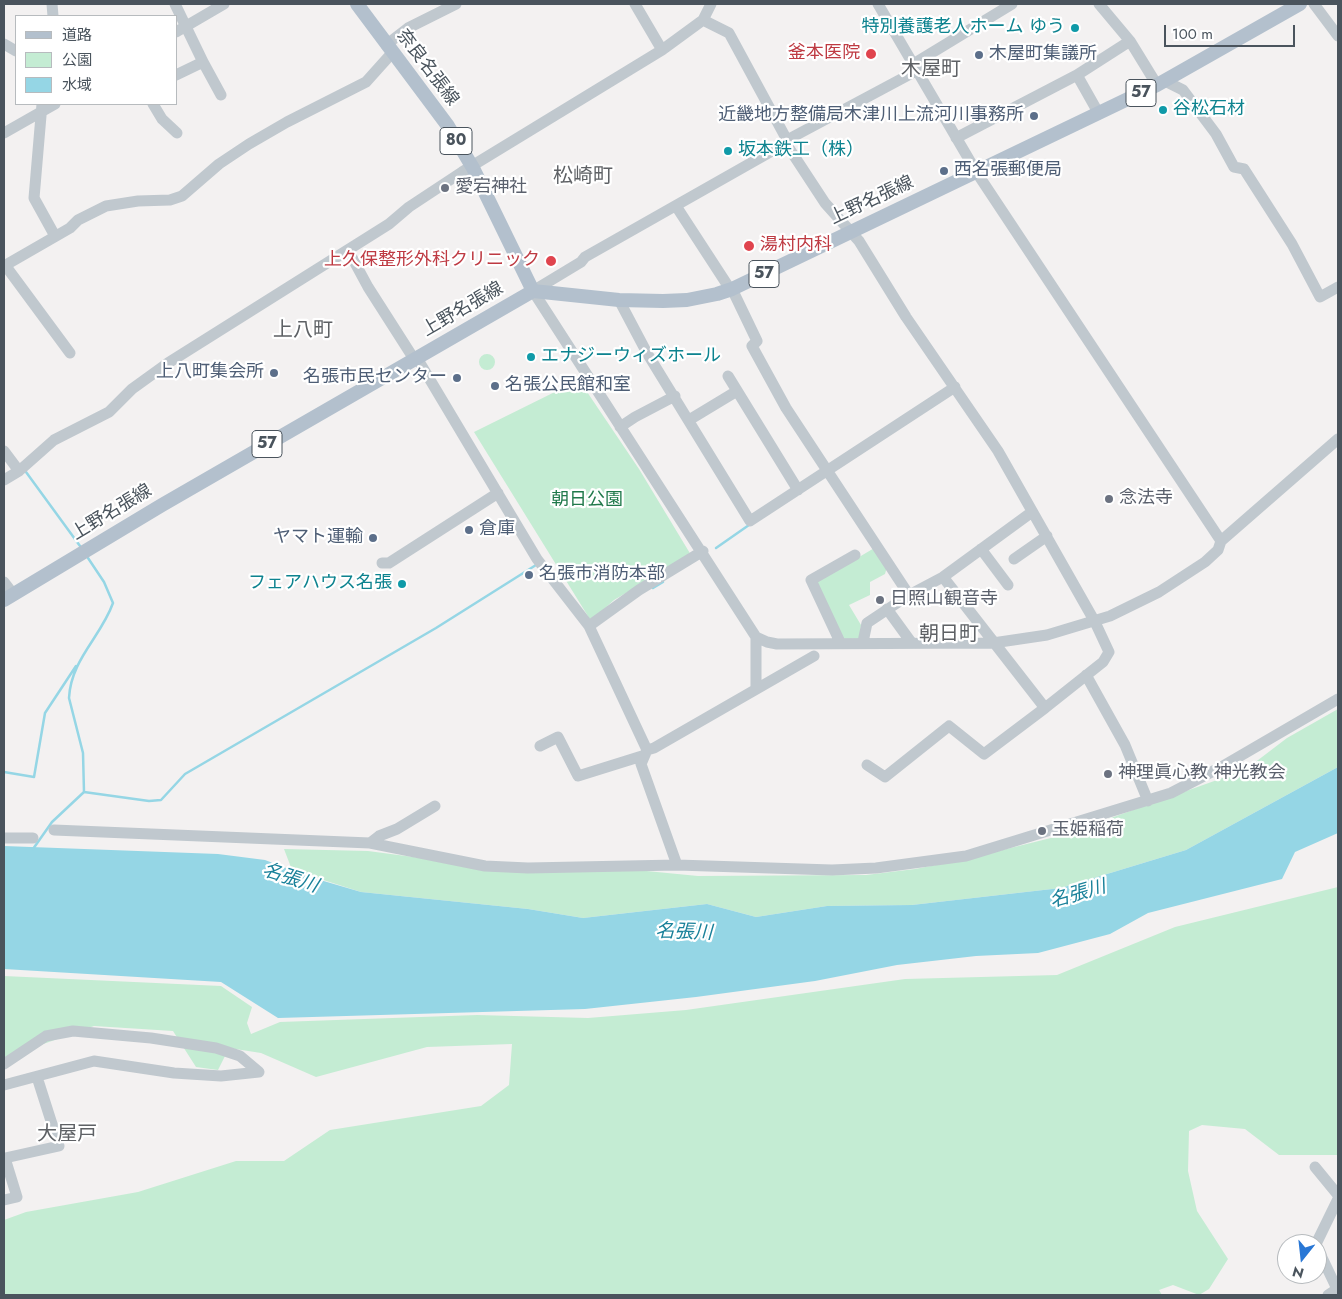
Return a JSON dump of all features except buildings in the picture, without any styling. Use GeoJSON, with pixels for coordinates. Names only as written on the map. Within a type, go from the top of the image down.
{"type":"FeatureCollection","features":[{"type":"Feature","properties":{"kind":"main road","name":"奈良名張線"},"geometry":{"type":"LineString","coordinates":[[357,4],[448,126],[472,168],[533,291]]}},
{"type":"Feature","properties":{"kind":"main road","name":"57"},"geometry":{"type":"LineString","coordinates":[[977,173],[1161,83],[1300,4]]}},
{"type":"Feature","properties":{"kind":"main road","name":"上野名張線"},"geometry":{"type":"LineString","coordinates":[[9,597],[162,505],[533,291],[619,300],[687,300],[731,289],[977,173]]}},
{"type":"Feature","properties":{"kind":"street"},"geometry":{"type":"LineString","coordinates":[[181,29],[224,4]]}},
{"type":"Feature","properties":{"kind":"street"},"geometry":{"type":"LineString","coordinates":[[70,353],[4,266],[70,228],[78,220],[106,206],[138,201],[170,200],[182,196],[219,164],[249,144],[286,122],[366,82],[389,49],[408,28],[456,4]]}},
{"type":"Feature","properties":{"kind":"street"},"geometry":{"type":"LineString","coordinates":[[635,4],[662,50]]}},
{"type":"Feature","properties":{"kind":"street"},"geometry":{"type":"LineString","coordinates":[[4,480],[22,468],[54,440],[109,412],[132,390],[168,363],[389,224],[409,207],[662,50],[703,20],[711,4]]}},
{"type":"Feature","properties":{"kind":"street"},"geometry":{"type":"LineString","coordinates":[[878,4],[977,173],[1221,541]]}},
{"type":"Feature","properties":{"kind":"street"},"geometry":{"type":"LineString","coordinates":[[756,689],[756,637],[703,551],[620,427],[533,291],[581,262],[585,257],[772,152],[786,141],[916,67],[1012,4]]}},
{"type":"Feature","properties":{"kind":"street"},"geometry":{"type":"LineString","coordinates":[[1099,4],[1130,41],[1161,83],[1183,90],[1216,134],[1234,167],[1244,170],[1292,244],[1320,297],[1338,286]]}},
{"type":"Feature","properties":{"kind":"street"},"geometry":{"type":"LineString","coordinates":[[1314,4],[1338,36]]}},
{"type":"Feature","properties":{"kind":"street"},"geometry":{"type":"LineString","coordinates":[[178,16],[181,29],[203,62],[221,95]]}},
{"type":"Feature","properties":{"kind":"street"},"geometry":{"type":"LineString","coordinates":[[703,20],[729,33],[786,141],[825,203],[870,257],[906,316],[998,451],[1096,622],[1109,652],[1107,657],[1086,675],[984,754],[949,726],[885,777],[866,765]]}},
{"type":"Feature","properties":{"kind":"street"},"geometry":{"type":"LineString","coordinates":[[956,138],[1077,75],[1130,41]]}},
{"type":"Feature","properties":{"kind":"street"},"geometry":{"type":"LineString","coordinates":[[178,74],[203,62]]}},
{"type":"Feature","properties":{"kind":"street"},"geometry":{"type":"LineString","coordinates":[[1077,75],[1099,114]]}},
{"type":"Feature","properties":{"kind":"street"},"geometry":{"type":"LineString","coordinates":[[154,105],[162,119],[177,133]]}},
{"type":"Feature","properties":{"kind":"street"},"geometry":{"type":"LineString","coordinates":[[42,108],[34,198],[55,236]]}},
{"type":"Feature","properties":{"kind":"street"},"geometry":{"type":"LineString","coordinates":[[4,133],[42,108]]}},
{"type":"Feature","properties":{"kind":"street"},"geometry":{"type":"LineString","coordinates":[[676,206],[731,289],[757,342],[752,346],[786,408],[910,594]]}},
{"type":"Feature","properties":{"kind":"street"},"geometry":{"type":"LineString","coordinates":[[348,250],[368,287],[416,358],[541,563],[592,624],[644,753],[641,764],[677,865]]}},
{"type":"Feature","properties":{"kind":"street"},"geometry":{"type":"LineString","coordinates":[[619,300],[647,353],[750,521],[955,387]]}},
{"type":"Feature","properties":{"kind":"street"},"geometry":{"type":"LineString","coordinates":[[728,376],[798,490]]}},
{"type":"Feature","properties":{"kind":"street"},"geometry":{"type":"LineString","coordinates":[[689,420],[738,391]]}},
{"type":"Feature","properties":{"kind":"street"},"geometry":{"type":"LineString","coordinates":[[620,427],[675,396]]}},
{"type":"Feature","properties":{"kind":"street"},"geometry":{"type":"LineString","coordinates":[[756,637],[777,644],[993,642],[1047,635],[1096,622],[1144,600],[1185,576],[1218,550],[1221,541],[1338,439]]}},
{"type":"Feature","properties":{"kind":"street"},"geometry":{"type":"LineString","coordinates":[[4,451],[22,468]]}},
{"type":"Feature","properties":{"kind":"street"},"geometry":{"type":"LineString","coordinates":[[382,563],[389,563],[498,493]]}},
{"type":"Feature","properties":{"kind":"street"},"geometry":{"type":"LineString","coordinates":[[863,642],[867,622],[910,594],[943,577],[1032,512]]}},
{"type":"Feature","properties":{"kind":"street"},"geometry":{"type":"LineString","coordinates":[[1014,559],[1047,536]]}},
{"type":"Feature","properties":{"kind":"street"},"geometry":{"type":"LineString","coordinates":[[981,549],[1008,585]]}},
{"type":"Feature","properties":{"kind":"street"},"geometry":{"type":"LineString","coordinates":[[592,624],[639,590],[703,551]]}},
{"type":"Feature","properties":{"kind":"street"},"geometry":{"type":"LineString","coordinates":[[840,642],[811,580],[856,555]]}},
{"type":"Feature","properties":{"kind":"street"},"geometry":{"type":"LineString","coordinates":[[943,577],[1045,708]]}},
{"type":"Feature","properties":{"kind":"street"},"geometry":{"type":"LineString","coordinates":[[4,582],[9,597]]}},
{"type":"Feature","properties":{"kind":"street"},"geometry":{"type":"LineString","coordinates":[[887,609],[910,642]]}},
{"type":"Feature","properties":{"kind":"street"},"geometry":{"type":"LineString","coordinates":[[540,746],[558,737],[579,781],[654,748],[814,656]]}},
{"type":"Feature","properties":{"kind":"street"},"geometry":{"type":"LineString","coordinates":[[1086,675],[1125,745],[1148,801]]}},
{"type":"Feature","properties":{"kind":"street"},"geometry":{"type":"LineString","coordinates":[[54,830],[370,843],[485,866],[536,868],[677,865],[840,870],[953,858],[997,848],[1148,801],[1194,783],[1338,700]]}},
{"type":"Feature","properties":{"kind":"street"},"geometry":{"type":"LineString","coordinates":[[370,843],[379,836],[435,806]]}},
{"type":"Feature","properties":{"kind":"street"},"geometry":{"type":"LineString","coordinates":[[4,838],[33,838]]}},
{"type":"Feature","properties":{"kind":"street"},"geometry":{"type":"LineString","coordinates":[[4,1064],[46,1036],[73,1031],[166,1039],[216,1048],[240,1056],[260,1072],[221,1076],[174,1073],[94,1060],[4,1085]]}},
{"type":"Feature","properties":{"kind":"street"},"geometry":{"type":"LineString","coordinates":[[4,1200],[16,1197],[5,1158],[59,1146],[37,1077]]}},
{"type":"Feature","properties":{"kind":"street"},"geometry":{"type":"LineString","coordinates":[[1316,1167],[1338,1197],[1322,1234]]}},
{"type":"Feature","properties":{"kind":"street"},"geometry":{"type":"LineString","coordinates":[[1327,1268],[1337,1289],[1328,1295]]}},
{"type":"Feature","properties":{"kind":"green space"},"geometry":{"type":"Polygon","coordinates":[[[487,354],[493,356],[495,362],[493,368],[487,370],[481,368],[479,362],[481,356],[487,354]]]}},
{"type":"Feature","properties":{"kind":"green space","name":"朝日公園"},"geometry":{"type":"Polygon","coordinates":[[[579,380],[639,469],[691,555],[614,600],[591,621],[474,432],[579,380]]]}},
{"type":"Feature","properties":{"kind":"green space"},"geometry":{"type":"Polygon","coordinates":[[[876,547],[887,567],[885,574],[870,582],[870,595],[849,605],[861,625],[859,641],[842,640],[817,582],[876,547]]]}},
{"type":"Feature","properties":{"kind":"green space"},"geometry":{"type":"Polygon","coordinates":[[[1338,709],[1338,767],[1186,850],[1061,888],[912,905],[827,906],[756,917],[707,904],[583,918],[528,909],[361,892],[292,870],[284,849],[368,851],[421,858],[626,869],[698,876],[866,875],[915,869],[962,860],[1063,835],[1245,770],[1287,738],[1338,709]]]}},
{"type":"Feature","properties":{"kind":"green space"},"geometry":{"type":"Polygon","coordinates":[[[1338,887],[1338,1155],[1279,1155],[1245,1129],[1202,1125],[1189,1131],[1188,1171],[1197,1211],[1228,1259],[1209,1289],[1199,1295],[1173,1285],[1159,1290],[1162,1295],[4,1295],[4,1220],[26,1212],[138,1192],[236,1161],[284,1161],[330,1130],[481,1106],[509,1085],[512,1044],[427,1047],[316,1077],[261,1053],[229,1048],[218,1070],[196,1067],[173,1031],[94,1026],[4,1058],[4,976],[221,986],[252,1007],[247,1023],[251,1034],[280,1022],[477,1015],[588,1018],[686,1010],[905,979],[1057,975],[1175,927],[1338,887]]]}},
{"type":"Feature","properties":{"kind":"water","name":"名張川"},"geometry":{"type":"Polygon","coordinates":[[[1338,767],[1338,833],[1295,852],[1282,879],[1148,913],[1110,934],[1038,953],[976,956],[897,965],[815,981],[696,997],[585,1009],[278,1018],[221,982],[4,969],[4,846],[218,854],[265,860],[310,877],[361,892],[528,909],[583,918],[707,904],[756,917],[827,906],[912,905],[1061,888],[1186,850],[1338,767]]]}},
{"type":"Feature","properties":{"kind":"waterway"},"geometry":{"type":"LineString","coordinates":[[26,472],[80,546]]}},
{"type":"Feature","properties":{"kind":"waterway"},"geometry":{"type":"LineString","coordinates":[[716,548],[749,525]]}},
{"type":"Feature","properties":{"kind":"waterway"},"geometry":{"type":"LineString","coordinates":[[84,792],[83,753],[69,698],[71,684],[75,671],[113,603],[104,582],[88,558]]}},
{"type":"Feature","properties":{"kind":"waterway"},"geometry":{"type":"LineString","coordinates":[[33,849],[52,822],[84,792],[149,801],[161,800],[185,774],[436,628],[536,565]]}},
{"type":"Feature","properties":{"kind":"waterway"},"geometry":{"type":"LineString","coordinates":[[653,588],[663,582]]}},
{"type":"Feature","properties":{"kind":"waterway"},"geometry":{"type":"LineString","coordinates":[[4,772],[34,777],[45,713],[76,666]]}},
{"type":"Feature","properties":{"kind":"place","name":"特別養護老人ホーム ゆう"},"geometry":{"type":"Point","coordinates":[1075,28]}},
{"type":"Feature","properties":{"kind":"place","name":"釜本医院"},"geometry":{"type":"Point","coordinates":[871,54]}},
{"type":"Feature","properties":{"kind":"place","name":"木屋町集議所"},"geometry":{"type":"Point","coordinates":[979,55]}},
{"type":"Feature","properties":{"kind":"place","name":"谷松石材"},"geometry":{"type":"Point","coordinates":[1163,110]}},
{"type":"Feature","properties":{"kind":"place","name":"近畿地方整備局木津川上流河川事務所"},"geometry":{"type":"Point","coordinates":[1034,116]}},
{"type":"Feature","properties":{"kind":"place","name":"坂本鉄工（株）"},"geometry":{"type":"Point","coordinates":[728,151]}},
{"type":"Feature","properties":{"kind":"place","name":"西名張郵便局"},"geometry":{"type":"Point","coordinates":[944,171]}},
{"type":"Feature","properties":{"kind":"place","name":"愛宕神社"},"geometry":{"type":"Point","coordinates":[445,188]}},
{"type":"Feature","properties":{"kind":"place","name":"湯村内科"},"geometry":{"type":"Point","coordinates":[749,246]}},
{"type":"Feature","properties":{"kind":"place","name":"上久保整形外科クリニック"},"geometry":{"type":"Point","coordinates":[551,261]}},
{"type":"Feature","properties":{"kind":"place","name":"エナジーウィズホール"},"geometry":{"type":"Point","coordinates":[531,357]}},
{"type":"Feature","properties":{"kind":"place","name":"上八町集会所"},"geometry":{"type":"Point","coordinates":[274,373]}},
{"type":"Feature","properties":{"kind":"place","name":"名張市民センター"},"geometry":{"type":"Point","coordinates":[457,378]}},
{"type":"Feature","properties":{"kind":"place","name":"名張公民館和室"},"geometry":{"type":"Point","coordinates":[495,386]}},
{"type":"Feature","properties":{"kind":"place","name":"念法寺"},"geometry":{"type":"Point","coordinates":[1109,499]}},
{"type":"Feature","properties":{"kind":"place","name":"倉庫"},"geometry":{"type":"Point","coordinates":[469,530]}},
{"type":"Feature","properties":{"kind":"place","name":"ヤマト運輸"},"geometry":{"type":"Point","coordinates":[373,538]}},
{"type":"Feature","properties":{"kind":"place","name":"名張市消防本部"},"geometry":{"type":"Point","coordinates":[529,575]}},
{"type":"Feature","properties":{"kind":"place","name":"フェアハウス名張"},"geometry":{"type":"Point","coordinates":[402,584]}},
{"type":"Feature","properties":{"kind":"place","name":"日照山観音寺"},"geometry":{"type":"Point","coordinates":[880,600]}},
{"type":"Feature","properties":{"kind":"place","name":"神理眞心教 神光教会"},"geometry":{"type":"Point","coordinates":[1108,774]}},
{"type":"Feature","properties":{"kind":"place","name":"玉姫稲荷"},"geometry":{"type":"Point","coordinates":[1042,831]}},
{"type":"Feature","properties":{"kind":"district","name":"木屋町"},"geometry":{"type":"Point","coordinates":[931,70]}},
{"type":"Feature","properties":{"kind":"district","name":"松崎町"},"geometry":{"type":"Point","coordinates":[583,177]}},
{"type":"Feature","properties":{"kind":"district","name":"上八町"},"geometry":{"type":"Point","coordinates":[303,331]}},
{"type":"Feature","properties":{"kind":"district","name":"朝日町"},"geometry":{"type":"Point","coordinates":[949,635]}},
{"type":"Feature","properties":{"kind":"district","name":"大屋戸"},"geometry":{"type":"Point","coordinates":[67,1135]}}]}
